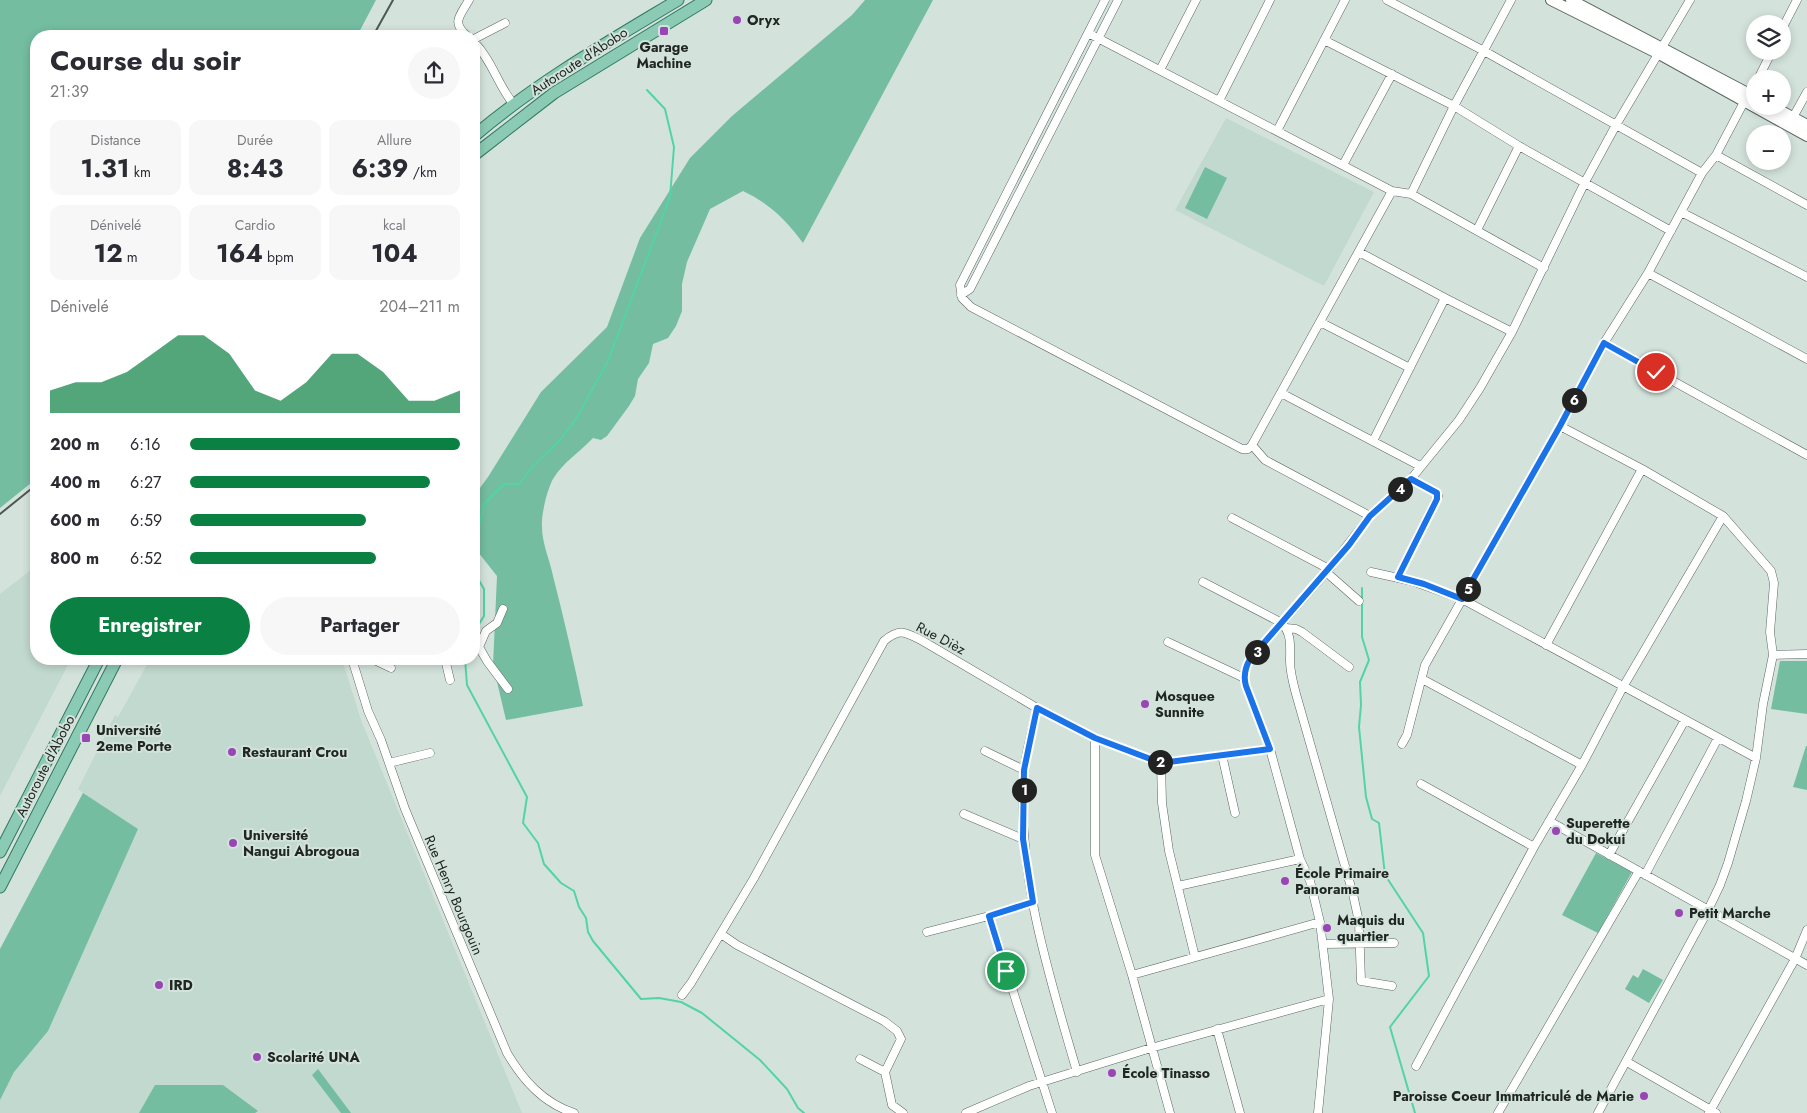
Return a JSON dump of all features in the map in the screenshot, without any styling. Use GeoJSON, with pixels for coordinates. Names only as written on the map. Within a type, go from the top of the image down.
{"type":"FeatureCollection","features":[{"type":"Feature","properties":{"kind":"main road"},"geometry":{"type":"LineString","coordinates":[[480,131],[580,58],[678,0]]}},
{"type":"Feature","properties":{"kind":"main road","name":"Autoroute d'Abobo"},"geometry":{"type":"LineString","coordinates":[[480,150],[554,93],[706,0]]}},
{"type":"Feature","properties":{"kind":"main road"},"geometry":{"type":"LineString","coordinates":[[1551,0],[1746,92]]}},
{"type":"Feature","properties":{"kind":"main road"},"geometry":{"type":"LineString","coordinates":[[1571,0],[1661,51]]}},
{"type":"Feature","properties":{"kind":"main road"},"geometry":{"type":"LineString","coordinates":[[1781,115],[1791,122],[1807,125]]}},
{"type":"Feature","properties":{"kind":"main road"},"geometry":{"type":"LineString","coordinates":[[1783,115],[1807,136]]}},
{"type":"Feature","properties":{"kind":"main road"},"geometry":{"type":"LineString","coordinates":[[0,852],[96,665]]}},
{"type":"Feature","properties":{"kind":"main road","name":"Autoroute d'Abobo"},"geometry":{"type":"LineString","coordinates":[[0,886],[114,665]]}},
{"type":"Feature","properties":{"kind":"street"},"geometry":{"type":"LineString","coordinates":[[460,30],[457,25],[458,21],[469,0]]}},
{"type":"Feature","properties":{"kind":"street"},"geometry":{"type":"LineString","coordinates":[[1106,0],[960,285],[961,296],[964,302],[971,307],[1242,449],[1248,449],[1252,445],[1392,191]]}},
{"type":"Feature","properties":{"kind":"street"},"geometry":{"type":"LineString","coordinates":[[961,296],[970,289],[1118,0]]}},
{"type":"Feature","properties":{"kind":"street"},"geometry":{"type":"LineString","coordinates":[[1160,70],[1196,0]]}},
{"type":"Feature","properties":{"kind":"street"},"geometry":{"type":"LineString","coordinates":[[1219,100],[1270,0]]}},
{"type":"Feature","properties":{"kind":"street"},"geometry":{"type":"LineString","coordinates":[[1277,131],[1345,0]]}},
{"type":"Feature","properties":{"kind":"street"},"geometry":{"type":"LineString","coordinates":[[1387,0],[1484,51],[1702,173]]}},
{"type":"Feature","properties":{"kind":"street"},"geometry":{"type":"LineString","coordinates":[[1411,194],[1454,106],[1511,0]]}},
{"type":"Feature","properties":{"kind":"street"},"geometry":{"type":"LineString","coordinates":[[1318,1113],[1329,999],[1320,922],[1310,880],[1300,859],[1270,749],[1244,678],[1246,667],[1250,659],[1284,626],[1370,516],[1411,479],[1459,420],[1512,332],[1584,182],[1690,0]]}},
{"type":"Feature","properties":{"kind":"street"},"geometry":{"type":"LineString","coordinates":[[1789,15],[1797,0]]}},
{"type":"Feature","properties":{"kind":"street"},"geometry":{"type":"LineString","coordinates":[[480,38],[505,23]]}},
{"type":"Feature","properties":{"kind":"street"},"geometry":{"type":"LineString","coordinates":[[1088,33],[1392,191],[1411,194],[1544,268]]}},
{"type":"Feature","properties":{"kind":"street"},"geometry":{"type":"LineString","coordinates":[[1324,40],[1454,106],[1519,146],[1671,231]]}},
{"type":"Feature","properties":{"kind":"street"},"geometry":{"type":"LineString","coordinates":[[480,49],[505,94],[514,105]]}},
{"type":"Feature","properties":{"kind":"street"},"geometry":{"type":"LineString","coordinates":[[1343,165],[1392,74]]}},
{"type":"Feature","properties":{"kind":"street"},"geometry":{"type":"LineString","coordinates":[[1791,122],[1807,92]]}},
{"type":"Feature","properties":{"kind":"street"},"geometry":{"type":"LineString","coordinates":[[1402,744],[1407,735],[1425,664],[1560,426],[1604,343],[1648,273],[1702,173],[1716,155],[1746,103]]}},
{"type":"Feature","properties":{"kind":"street"},"geometry":{"type":"LineString","coordinates":[[1477,230],[1519,146]]}},
{"type":"Feature","properties":{"kind":"street"},"geometry":{"type":"LineString","coordinates":[[1716,155],[1807,204]]}},
{"type":"Feature","properties":{"kind":"street"},"geometry":{"type":"LineString","coordinates":[[1680,212],[1807,277]]}},
{"type":"Feature","properties":{"kind":"street"},"geometry":{"type":"LineString","coordinates":[[1359,252],[1512,332]]}},
{"type":"Feature","properties":{"kind":"street"},"geometry":{"type":"LineString","coordinates":[[1648,273],[1807,359]]}},
{"type":"Feature","properties":{"kind":"street"},"geometry":{"type":"LineString","coordinates":[[1373,441],[1445,298]]}},
{"type":"Feature","properties":{"kind":"street"},"geometry":{"type":"LineString","coordinates":[[1320,322],[1410,368]]}},
{"type":"Feature","properties":{"kind":"street"},"geometry":{"type":"LineString","coordinates":[[1604,343],[1807,455]]}},
{"type":"Feature","properties":{"kind":"street"},"geometry":{"type":"LineString","coordinates":[[1281,393],[1420,466]]}},
{"type":"Feature","properties":{"kind":"street"},"geometry":{"type":"LineString","coordinates":[[1560,426],[1642,469],[1723,516],[1771,572],[1774,582],[1770,632],[1773,655],[1763,704],[1756,758],[1728,863],[1708,910],[1598,1113]]}},
{"type":"Feature","properties":{"kind":"street"},"geometry":{"type":"LineString","coordinates":[[1252,445],[1265,460],[1370,516]]}},
{"type":"Feature","properties":{"kind":"street"},"geometry":{"type":"LineString","coordinates":[[1546,645],[1642,469]]}},
{"type":"Feature","properties":{"kind":"street"},"geometry":{"type":"LineString","coordinates":[[1398,577],[1438,496],[1437,493],[1411,479]]}},
{"type":"Feature","properties":{"kind":"street"},"geometry":{"type":"LineString","coordinates":[[1416,1066],[1623,687],[1723,516]]}},
{"type":"Feature","properties":{"kind":"street"},"geometry":{"type":"LineString","coordinates":[[1232,518],[1328,571],[1359,601]]}},
{"type":"Feature","properties":{"kind":"street"},"geometry":{"type":"LineString","coordinates":[[1371,572],[1424,584],[1462,599],[1756,758]]}},
{"type":"Feature","properties":{"kind":"street"},"geometry":{"type":"LineString","coordinates":[[1204,582],[1284,626],[1302,632],[1349,667]]}},
{"type":"Feature","properties":{"kind":"street"},"geometry":{"type":"LineString","coordinates":[[480,641],[486,631],[497,623],[503,609]]}},
{"type":"Feature","properties":{"kind":"street"},"geometry":{"type":"LineString","coordinates":[[1284,626],[1292,646],[1291,673],[1296,694],[1353,894],[1361,943],[1361,982],[1392,986]]}},
{"type":"Feature","properties":{"kind":"street","name":"Rue Dièz"},"geometry":{"type":"LineString","coordinates":[[721,934],[754,878],[884,641],[894,633],[904,633],[921,640],[1037,708],[1095,738],[1161,763],[1270,749]]}},
{"type":"Feature","properties":{"kind":"street"},"geometry":{"type":"LineString","coordinates":[[1168,642],[1244,678]]}},
{"type":"Feature","properties":{"kind":"street"},"geometry":{"type":"LineString","coordinates":[[480,653],[508,689]]}},
{"type":"Feature","properties":{"kind":"street"},"geometry":{"type":"LineString","coordinates":[[1773,655],[1807,654]]}},
{"type":"Feature","properties":{"kind":"street","name":"Rue Henry Bourgouin"},"geometry":{"type":"LineString","coordinates":[[354,665],[368,711],[381,740],[421,849],[507,1053],[521,1076],[540,1094],[550,1102],[574,1113]]}},
{"type":"Feature","properties":{"kind":"street"},"geometry":{"type":"LineString","coordinates":[[385,665],[391,668]]}},
{"type":"Feature","properties":{"kind":"street"},"geometry":{"type":"LineString","coordinates":[[446,665],[450,680]]}},
{"type":"Feature","properties":{"kind":"street"},"geometry":{"type":"LineString","coordinates":[[1422,679],[1582,765]]}},
{"type":"Feature","properties":{"kind":"street"},"geometry":{"type":"LineString","coordinates":[[1037,708],[1024,770],[1023,839],[1045,960],[1076,1072]]}},
{"type":"Feature","properties":{"kind":"street"},"geometry":{"type":"LineString","coordinates":[[1610,855],[1686,720]]}},
{"type":"Feature","properties":{"kind":"street"},"geometry":{"type":"LineString","coordinates":[[1095,738],[1095,855],[1132,976],[1170,1113]]}},
{"type":"Feature","properties":{"kind":"street"},"geometry":{"type":"LineString","coordinates":[[1498,1113],[1642,873],[1718,738]]}},
{"type":"Feature","properties":{"kind":"street"},"geometry":{"type":"LineString","coordinates":[[985,751],[1024,770]]}},
{"type":"Feature","properties":{"kind":"street"},"geometry":{"type":"LineString","coordinates":[[389,763],[430,753]]}},
{"type":"Feature","properties":{"kind":"street"},"geometry":{"type":"LineString","coordinates":[[1222,755],[1235,813]]}},
{"type":"Feature","properties":{"kind":"street"},"geometry":{"type":"LineString","coordinates":[[1161,763],[1164,813],[1169,851],[1196,957]]}},
{"type":"Feature","properties":{"kind":"street"},"geometry":{"type":"LineString","coordinates":[[1421,784],[1534,847]]}},
{"type":"Feature","properties":{"kind":"street"},"geometry":{"type":"LineString","coordinates":[[964,814],[1023,839]]}},
{"type":"Feature","properties":{"kind":"street"},"geometry":{"type":"LineString","coordinates":[[1549,821],[1807,965]]}},
{"type":"Feature","properties":{"kind":"street"},"geometry":{"type":"LineString","coordinates":[[1178,886],[1300,859]]}},
{"type":"Feature","properties":{"kind":"street"},"geometry":{"type":"LineString","coordinates":[[927,932],[1033,902]]}},
{"type":"Feature","properties":{"kind":"street"},"geometry":{"type":"LineString","coordinates":[[989,916],[1052,1113]]}},
{"type":"Feature","properties":{"kind":"street"},"geometry":{"type":"LineString","coordinates":[[1132,976],[1320,922]]}},
{"type":"Feature","properties":{"kind":"street"},"geometry":{"type":"LineString","coordinates":[[1627,1062],[1712,1112],[1795,959],[1807,930]]}},
{"type":"Feature","properties":{"kind":"street"},"geometry":{"type":"LineString","coordinates":[[682,995],[721,934],[737,945],[884,1021],[897,1031],[901,1039],[885,1072],[892,1105],[903,1113]]}},
{"type":"Feature","properties":{"kind":"street"},"geometry":{"type":"LineString","coordinates":[[1323,944],[1394,943]]}},
{"type":"Feature","properties":{"kind":"street"},"geometry":{"type":"LineString","coordinates":[[966,1113],[1042,1082],[1151,1048],[1329,999]]}},
{"type":"Feature","properties":{"kind":"street"},"geometry":{"type":"LineString","coordinates":[[1217,1030],[1240,1113]]}},
{"type":"Feature","properties":{"kind":"street"},"geometry":{"type":"LineString","coordinates":[[860,1059],[885,1072]]}},
{"type":"Feature","properties":{"kind":"shaded area"},"geometry":{"type":"Polygon","coordinates":[[[1226,118],[1374,192],[1324,286],[1175,210],[1226,118]]]}},
{"type":"Feature","properties":{"kind":"shaded area"},"geometry":{"type":"Polygon","coordinates":[[[30,571],[30,665],[68,665],[0,796],[0,594],[30,571]]]}},
{"type":"Feature","properties":{"kind":"shaded area","name":"Université Nangui Abrogoua"},"geometry":{"type":"Polygon","coordinates":[[[147,665],[344,665],[361,720],[522,1113],[0,1113],[0,949],[83,793],[78,789],[115,715],[118,717],[147,665]]]}},
{"type":"Feature","properties":{"kind":"green space"},"geometry":{"type":"Polygon","coordinates":[[[0,0],[376,0],[360,30],[30,30],[30,484],[0,508],[0,0]]]}},
{"type":"Feature","properties":{"kind":"green space"},"geometry":{"type":"Polygon","coordinates":[[[865,0],[933,0],[803,243],[776,213],[761,201],[743,191],[710,209],[687,262],[682,284],[682,311],[676,326],[668,338],[653,344],[649,363],[638,379],[635,396],[607,436],[601,440],[593,438],[562,467],[553,479],[545,503],[542,516],[543,540],[552,570],[583,706],[506,720],[493,665],[497,576],[480,555],[480,488],[541,392],[607,327],[640,238],[690,158],[732,116],[852,15],[865,0]]]}},
{"type":"Feature","properties":{"kind":"green space"},"geometry":{"type":"Polygon","coordinates":[[[1205,167],[1227,178],[1207,219],[1185,208],[1205,167]]]}},
{"type":"Feature","properties":{"kind":"green space"},"geometry":{"type":"Polygon","coordinates":[[[1780,661],[1807,661],[1807,714],[1771,709],[1780,661]]]}},
{"type":"Feature","properties":{"kind":"green space"},"geometry":{"type":"Polygon","coordinates":[[[1807,746],[1807,790],[1793,787],[1807,746]]]}},
{"type":"Feature","properties":{"kind":"green space"},"geometry":{"type":"Polygon","coordinates":[[[83,793],[138,829],[48,1031],[14,1072],[0,1100],[0,949],[83,793]]]}},
{"type":"Feature","properties":{"kind":"green space"},"geometry":{"type":"Polygon","coordinates":[[[1596,853],[1632,872],[1598,933],[1562,915],[1596,853]]]}},
{"type":"Feature","properties":{"kind":"green space"},"geometry":{"type":"Polygon","coordinates":[[[1643,969],[1663,980],[1649,1003],[1625,989],[1633,975],[1638,978],[1643,969]]]}},
{"type":"Feature","properties":{"kind":"green space"},"geometry":{"type":"Polygon","coordinates":[[[318,1069],[351,1113],[341,1113],[312,1075],[318,1069]]]}},
{"type":"Feature","properties":{"kind":"green space"},"geometry":{"type":"Polygon","coordinates":[[[155,1085],[223,1085],[258,1111],[255,1113],[139,1113],[155,1085]]]}},
{"type":"Feature","properties":{"kind":"waterway"},"geometry":{"type":"LineString","coordinates":[[480,522],[484,504],[504,484],[519,484],[532,467],[560,440],[576,419],[608,361],[670,197],[674,147],[665,109],[647,90]]}},
{"type":"Feature","properties":{"kind":"waterway"},"geometry":{"type":"LineString","coordinates":[[480,582],[484,589],[484,616],[480,622]]}},
{"type":"Feature","properties":{"kind":"waterway"},"geometry":{"type":"LineString","coordinates":[[1362,588],[1362,637],[1369,660],[1360,682],[1361,705],[1359,727],[1366,797],[1372,819],[1379,823],[1385,875],[1423,933],[1429,976],[1390,1027],[1415,1113]]}},
{"type":"Feature","properties":{"kind":"waterway"},"geometry":{"type":"LineString","coordinates":[[465,665],[467,685],[527,797],[523,823],[538,843],[544,864],[561,883],[574,891],[579,907],[586,918],[588,932],[593,941],[641,999],[659,998],[681,1002],[702,1013],[760,1060],[787,1089],[798,1108],[804,1113]]}},
{"type":"Feature","properties":{"kind":"railway"},"geometry":{"type":"LineString","coordinates":[[376,30],[393,0]]}},
{"type":"Feature","properties":{"kind":"railway"},"geometry":{"type":"LineString","coordinates":[[0,514],[30,490]]}},
{"type":"Feature","properties":{"kind":"place","name":"Oryx"},"geometry":{"type":"Point","coordinates":[737,20]}},
{"type":"Feature","properties":{"kind":"place","name":"Garage Machine"},"geometry":{"type":"Point","coordinates":[664,31]}},
{"type":"Feature","properties":{"kind":"place","name":"Mosquee Sunnite"},"geometry":{"type":"Point","coordinates":[1145,704]}},
{"type":"Feature","properties":{"kind":"place","name":"Université 2eme Porte"},"geometry":{"type":"Point","coordinates":[86,738]}},
{"type":"Feature","properties":{"kind":"place","name":"Restaurant Crou"},"geometry":{"type":"Point","coordinates":[232,752]}},
{"type":"Feature","properties":{"kind":"place","name":"Superette du Dokui"},"geometry":{"type":"Point","coordinates":[1556,831]}},
{"type":"Feature","properties":{"kind":"place","name":"Université Nangui Abrogoua"},"geometry":{"type":"Point","coordinates":[233,843]}},
{"type":"Feature","properties":{"kind":"place","name":"École Primaire Panorama"},"geometry":{"type":"Point","coordinates":[1285,881]}},
{"type":"Feature","properties":{"kind":"place","name":"Petit Marche"},"geometry":{"type":"Point","coordinates":[1679,913]}},
{"type":"Feature","properties":{"kind":"place","name":"Maquis du quartier"},"geometry":{"type":"Point","coordinates":[1327,928]}},
{"type":"Feature","properties":{"kind":"place","name":"IRD"},"geometry":{"type":"Point","coordinates":[159,985]}},
{"type":"Feature","properties":{"kind":"place","name":"Scolarité UNA"},"geometry":{"type":"Point","coordinates":[257,1057]}},
{"type":"Feature","properties":{"kind":"place","name":"École Tinasso"},"geometry":{"type":"Point","coordinates":[1112,1073]}},
{"type":"Feature","properties":{"kind":"place","name":"Paroisse Coeur Immatriculé de Marie"},"geometry":{"type":"Point","coordinates":[1644,1096]}},
{"type":"Feature","properties":{"kind":"route"},"geometry":{"type":"LineString","coordinates":[[1006,971],[989,916],[1033,902],[1023,839],[1024,770],[1037,708],[1095,738],[1161,763],[1270,749],[1246,686],[1244,678],[1246,667],[1250,659],[1349,545],[1370,516],[1411,479],[1437,493],[1437,499],[1398,577],[1424,584],[1462,599],[1516,506],[1604,343],[1656,372]]}}]}
